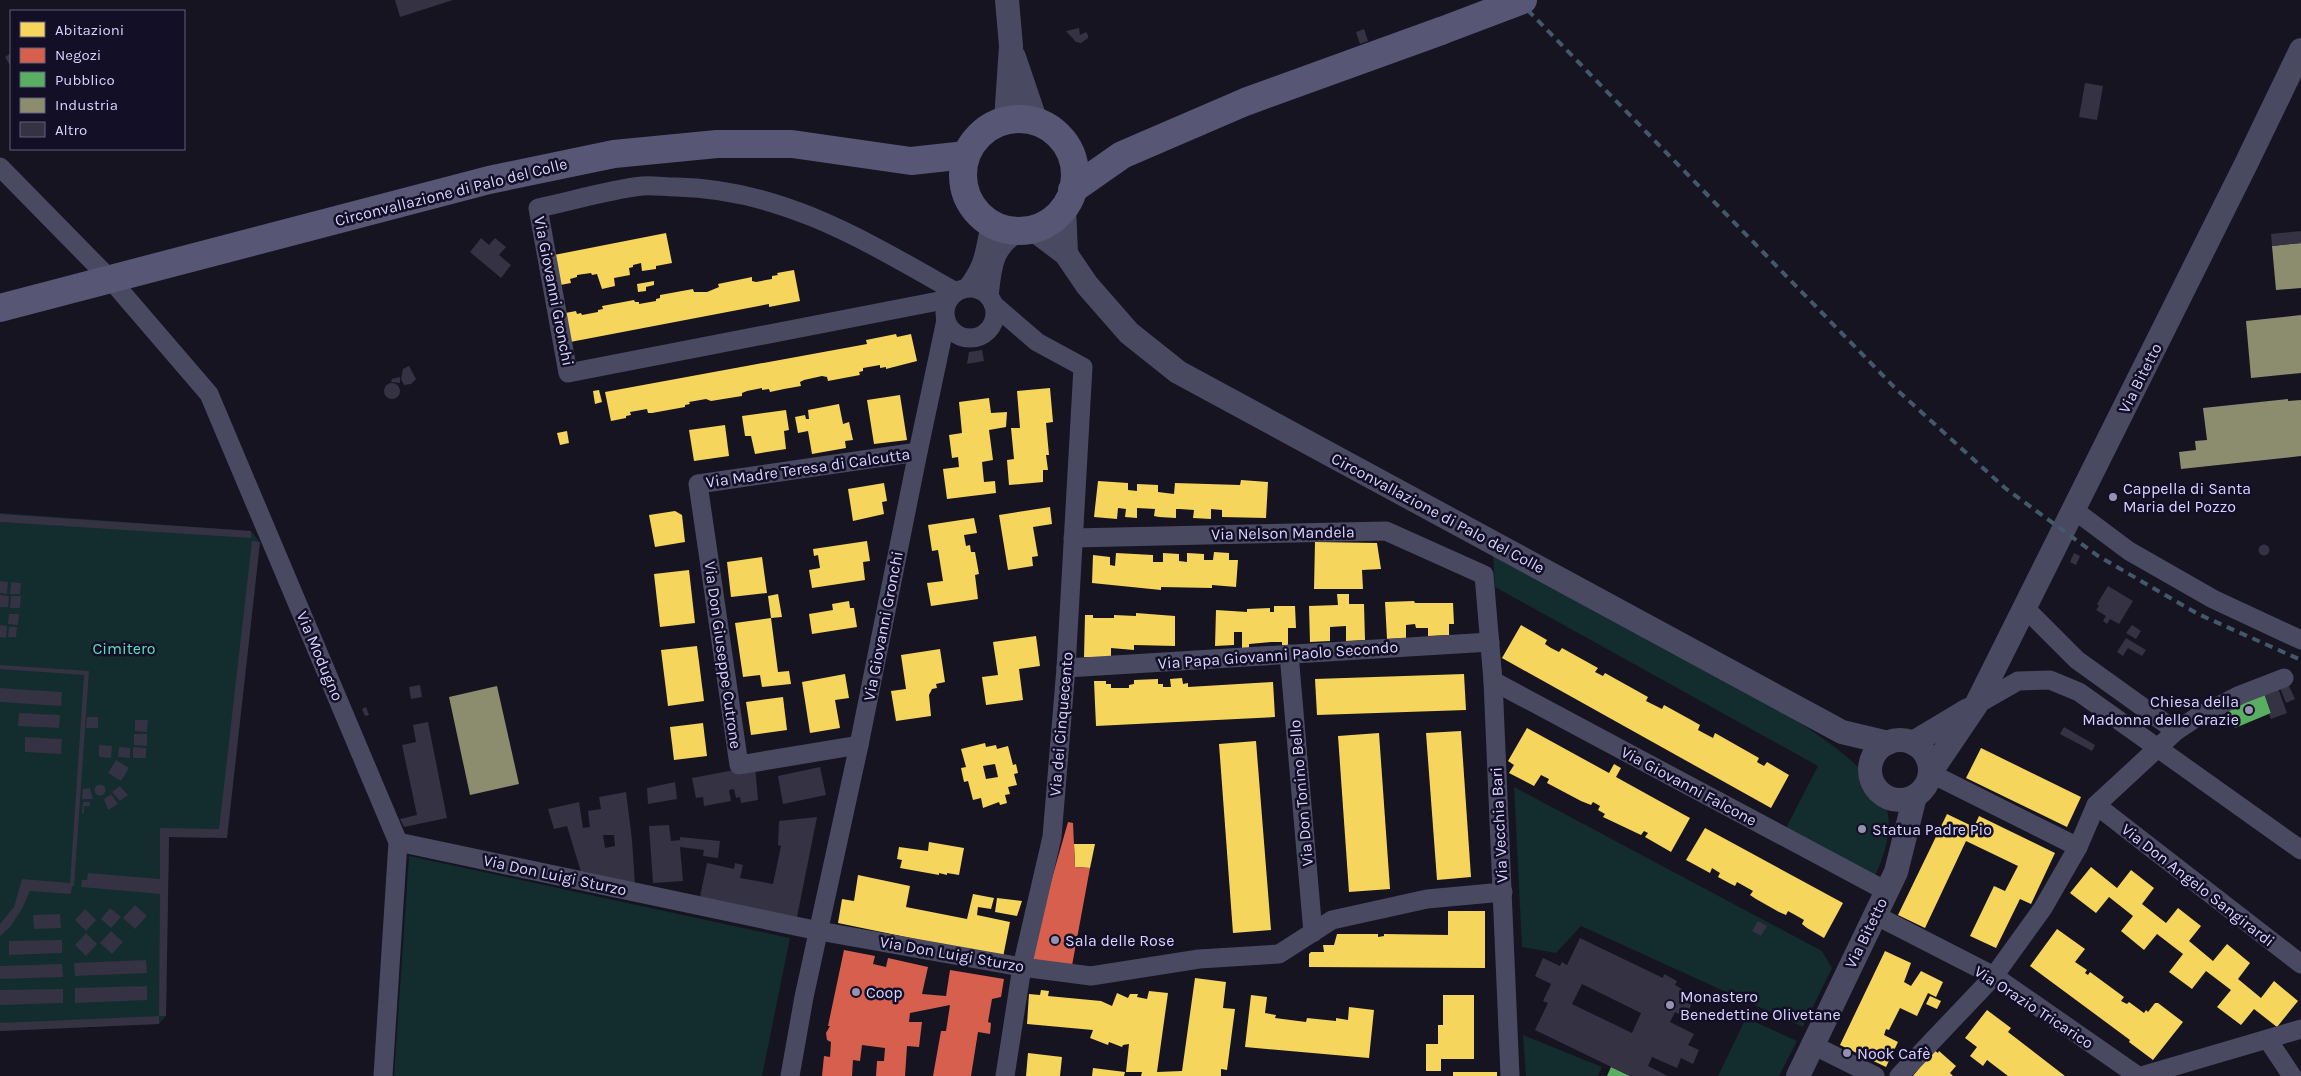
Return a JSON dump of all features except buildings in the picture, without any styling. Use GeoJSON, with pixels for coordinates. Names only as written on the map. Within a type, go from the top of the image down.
{"type":"FeatureCollection","features":[{"type":"Feature","properties":{"kind":"main road"},"geometry":{"type":"LineString","coordinates":[[1068,198],[1074,170],[1070,152],[1061,138],[1050,128],[1036,122],[1021,119],[1006,120],[989,127],[976,139],[966,155],[963,173],[965,190],[971,204],[991,224],[1011,230],[1027,230],[1056,217],[1068,198],[1122,156],[1245,102],[1522,0]]}},
{"type":"Feature","properties":{"kind":"main road","name":"Circonvallazione di Palo del Colle"},"geometry":{"type":"LineString","coordinates":[[0,308],[489,180],[614,154],[717,144],[792,144],[911,161]]}},
{"type":"Feature","properties":{"kind":"main road"},"geometry":{"type":"LineString","coordinates":[[1070,152],[1122,156]]}},
{"type":"Feature","properties":{"kind":"main road"},"geometry":{"type":"LineString","coordinates":[[911,161],[966,155]]}},
{"type":"Feature","properties":{"kind":"main road"},"geometry":{"type":"LineString","coordinates":[[911,161],[965,190]]}},
{"type":"Feature","properties":{"kind":"street"},"geometry":{"type":"LineString","coordinates":[[1006,120],[1010,46],[1008,0]]}},
{"type":"Feature","properties":{"kind":"street"},"geometry":{"type":"LineString","coordinates":[[1010,46],[1036,122]]}},
{"type":"Feature","properties":{"kind":"street","name":"Via Bitetto"},"geometry":{"type":"LineString","coordinates":[[1930,773],[1976,705],[2301,50]]}},
{"type":"Feature","properties":{"kind":"street","name":"Via Modugno"},"geometry":{"type":"LineString","coordinates":[[0,167],[111,280],[209,394],[244,497],[398,842],[383,1076]]}},
{"type":"Feature","properties":{"kind":"street","name":"Via Giovanni Gronchi"},"geometry":{"type":"LineString","coordinates":[[957,293],[832,225],[798,210],[735,192],[688,187],[642,186],[538,208],[568,373],[957,293],[983,292],[1037,342]]}},
{"type":"Feature","properties":{"kind":"street"},"geometry":{"type":"LineString","coordinates":[[938,366],[948,351],[976,336],[993,320],[991,301],[996,257],[1007,238],[1027,230],[1066,254],[1068,198]]}},
{"type":"Feature","properties":{"kind":"street"},"geometry":{"type":"LineString","coordinates":[[957,293],[982,264],[987,250],[991,224]]}},
{"type":"Feature","properties":{"kind":"street","name":"Circonvallazione di Palo del Colle"},"geometry":{"type":"LineString","coordinates":[[1066,254],[1087,285],[1129,333],[1178,372],[1842,732]]}},
{"type":"Feature","properties":{"kind":"street","name":"Via Giovanni Gronchi"},"geometry":{"type":"LineString","coordinates":[[790,1076],[819,931],[860,745],[918,452],[938,366],[946,320],[945,310],[957,293]]}},
{"type":"Feature","properties":{"kind":"street"},"geometry":{"type":"LineString","coordinates":[[946,320],[955,332],[976,336],[1006,334],[1037,342]]}},
{"type":"Feature","properties":{"kind":"street","name":"Via dei Cinquecento"},"geometry":{"type":"LineString","coordinates":[[1005,1076],[1022,967],[1052,836],[1066,668],[1083,367],[1037,342]]}},
{"type":"Feature","properties":{"kind":"street","name":"Via Madre Teresa di Calcutta"},"geometry":{"type":"LineString","coordinates":[[698,484],[918,452]]}},
{"type":"Feature","properties":{"kind":"street","name":"Via Don Giuseppe Cutrone"},"geometry":{"type":"LineString","coordinates":[[698,484],[739,765],[860,745]]}},
{"type":"Feature","properties":{"kind":"street"},"geometry":{"type":"LineString","coordinates":[[2074,510],[2129,551],[2213,599],[2301,640]]}},
{"type":"Feature","properties":{"kind":"street","name":"Via Nelson Mandela"},"geometry":{"type":"LineString","coordinates":[[1073,538],[1386,531],[1484,575]]}},
{"type":"Feature","properties":{"kind":"street","name":"Via Vecchia Bari"},"geometry":{"type":"LineString","coordinates":[[1484,575],[1493,681],[1510,1076]]}},
{"type":"Feature","properties":{"kind":"street"},"geometry":{"type":"LineString","coordinates":[[2025,608],[2077,660],[2176,731]]}},
{"type":"Feature","properties":{"kind":"street","name":"Via Papa Giovanni Paolo Secondo"},"geometry":{"type":"LineString","coordinates":[[1066,668],[1490,642]]}},
{"type":"Feature","properties":{"kind":"street","name":"Via Don Tonino Bello"},"geometry":{"type":"LineString","coordinates":[[1289,654],[1313,933]]}},
{"type":"Feature","properties":{"kind":"street"},"geometry":{"type":"LineString","coordinates":[[1899,1076],[1994,976],[2043,908],[2078,847],[2096,805],[2176,731],[2197,717],[2240,695],[2284,678]]}},
{"type":"Feature","properties":{"kind":"street"},"geometry":{"type":"LineString","coordinates":[[1913,743],[2018,681],[2050,680],[2079,692],[2301,850]]}},
{"type":"Feature","properties":{"kind":"street","name":"Via Giovanni Falcone"},"geometry":{"type":"LineString","coordinates":[[1493,681],[1891,882]]}},
{"type":"Feature","properties":{"kind":"street"},"geometry":{"type":"LineString","coordinates":[[1842,732],[1888,743]]}},
{"type":"Feature","properties":{"kind":"street"},"geometry":{"type":"LineString","coordinates":[[1842,732],[1871,766]]}},
{"type":"Feature","properties":{"kind":"street"},"geometry":{"type":"LineString","coordinates":[[1902,740],[1913,743],[1926,754],[1930,773],[1928,782],[1915,796],[1906,799],[1891,798],[1878,790],[1872,781],[1871,766],[1876,751],[1888,743],[1902,740]]}},
{"type":"Feature","properties":{"kind":"street"},"geometry":{"type":"LineString","coordinates":[[1930,773],[2078,847]]}},
{"type":"Feature","properties":{"kind":"street","name":"Via Bitetto"},"geometry":{"type":"LineString","coordinates":[[1798,1076],[1891,882],[1915,796]]}},
{"type":"Feature","properties":{"kind":"street"},"geometry":{"type":"LineString","coordinates":[[1891,798],[1891,882]]}},
{"type":"Feature","properties":{"kind":"street","name":"Via Don Angelo Sangirardi"},"geometry":{"type":"LineString","coordinates":[[2096,805],[2301,964]]}},
{"type":"Feature","properties":{"kind":"street","name":"Via Don Luigi Sturzo"},"geometry":{"type":"LineString","coordinates":[[398,842],[819,931],[1022,967],[1090,976],[1199,959],[1279,954],[1332,920],[1427,899],[1503,892]]}},
{"type":"Feature","properties":{"kind":"street","name":"Via Orazio Tricarico"},"geometry":{"type":"LineString","coordinates":[[1875,914],[1994,976],[2139,1076]]}},
{"type":"Feature","properties":{"kind":"street"},"geometry":{"type":"LineString","coordinates":[[2139,1076],[2301,1029]]}},
{"type":"Feature","properties":{"kind":"street"},"geometry":{"type":"LineString","coordinates":[[2268,1040],[2292,1076]]}},
{"type":"Feature","properties":{"kind":"street"},"geometry":{"type":"LineString","coordinates":[[1813,1045],[1874,1076]]}},
{"type":"Feature","properties":{"kind":"green space","name":"Cimitero"},"geometry":{"type":"Polygon","coordinates":[[[0,513],[251,531],[260,542],[227,838],[169,837],[166,1016],[159,1024],[0,1031],[0,513]]]}},
{"type":"Feature","properties":{"kind":"green space"},"geometry":{"type":"Polygon","coordinates":[[[1493,554],[1749,692],[1818,735],[1848,758],[1871,780],[1885,803],[1888,812],[1887,840],[1875,876],[1786,828],[1818,766],[1495,587],[1493,554]]]}},
{"type":"Feature","properties":{"kind":"green space"},"geometry":{"type":"Polygon","coordinates":[[[1514,787],[1822,951],[1832,968],[1803,1027],[1581,926],[1556,953],[1522,947],[1514,787]]]}},
{"type":"Feature","properties":{"kind":"green space"},"geometry":{"type":"Polygon","coordinates":[[[409,856],[790,938],[762,1076],[394,1076],[409,856]]]}},
{"type":"Feature","properties":{"kind":"green space"},"geometry":{"type":"Polygon","coordinates":[[[1746,1018],[1797,1041],[1779,1076],[1718,1076],[1746,1018]]]}},
{"type":"Feature","properties":{"kind":"green space"},"geometry":{"type":"Polygon","coordinates":[[[1523,1035],[1602,1067],[1598,1076],[1526,1076],[1523,1035]]]}},
{"type":"Feature","properties":{"kind":"railway"},"geometry":{"type":"LineString","coordinates":[[1518,0],[1897,390],[2005,488],[2098,556],[2198,614],[2301,660]]}},
{"type":"Feature","properties":{"kind":"place","name":"Cappella di Santa Maria del Pozzo"},"geometry":{"type":"Point","coordinates":[2113,497]}},
{"type":"Feature","properties":{"kind":"place","name":"Chiesa della Madonna delle Grazie"},"geometry":{"type":"Point","coordinates":[2249,710]}},
{"type":"Feature","properties":{"kind":"place","name":"Statua Padre Pio"},"geometry":{"type":"Point","coordinates":[1862,829]}},
{"type":"Feature","properties":{"kind":"place","name":"Sala delle Rose"},"geometry":{"type":"Point","coordinates":[1055,940]}},
{"type":"Feature","properties":{"kind":"place","name":"Coop"},"geometry":{"type":"Point","coordinates":[856,992]}},
{"type":"Feature","properties":{"kind":"place","name":"Monastero Benedettine Olivetane"},"geometry":{"type":"Point","coordinates":[1670,1005]}},
{"type":"Feature","properties":{"kind":"place","name":"Nook Cafè"},"geometry":{"type":"Point","coordinates":[1847,1053]}}]}
